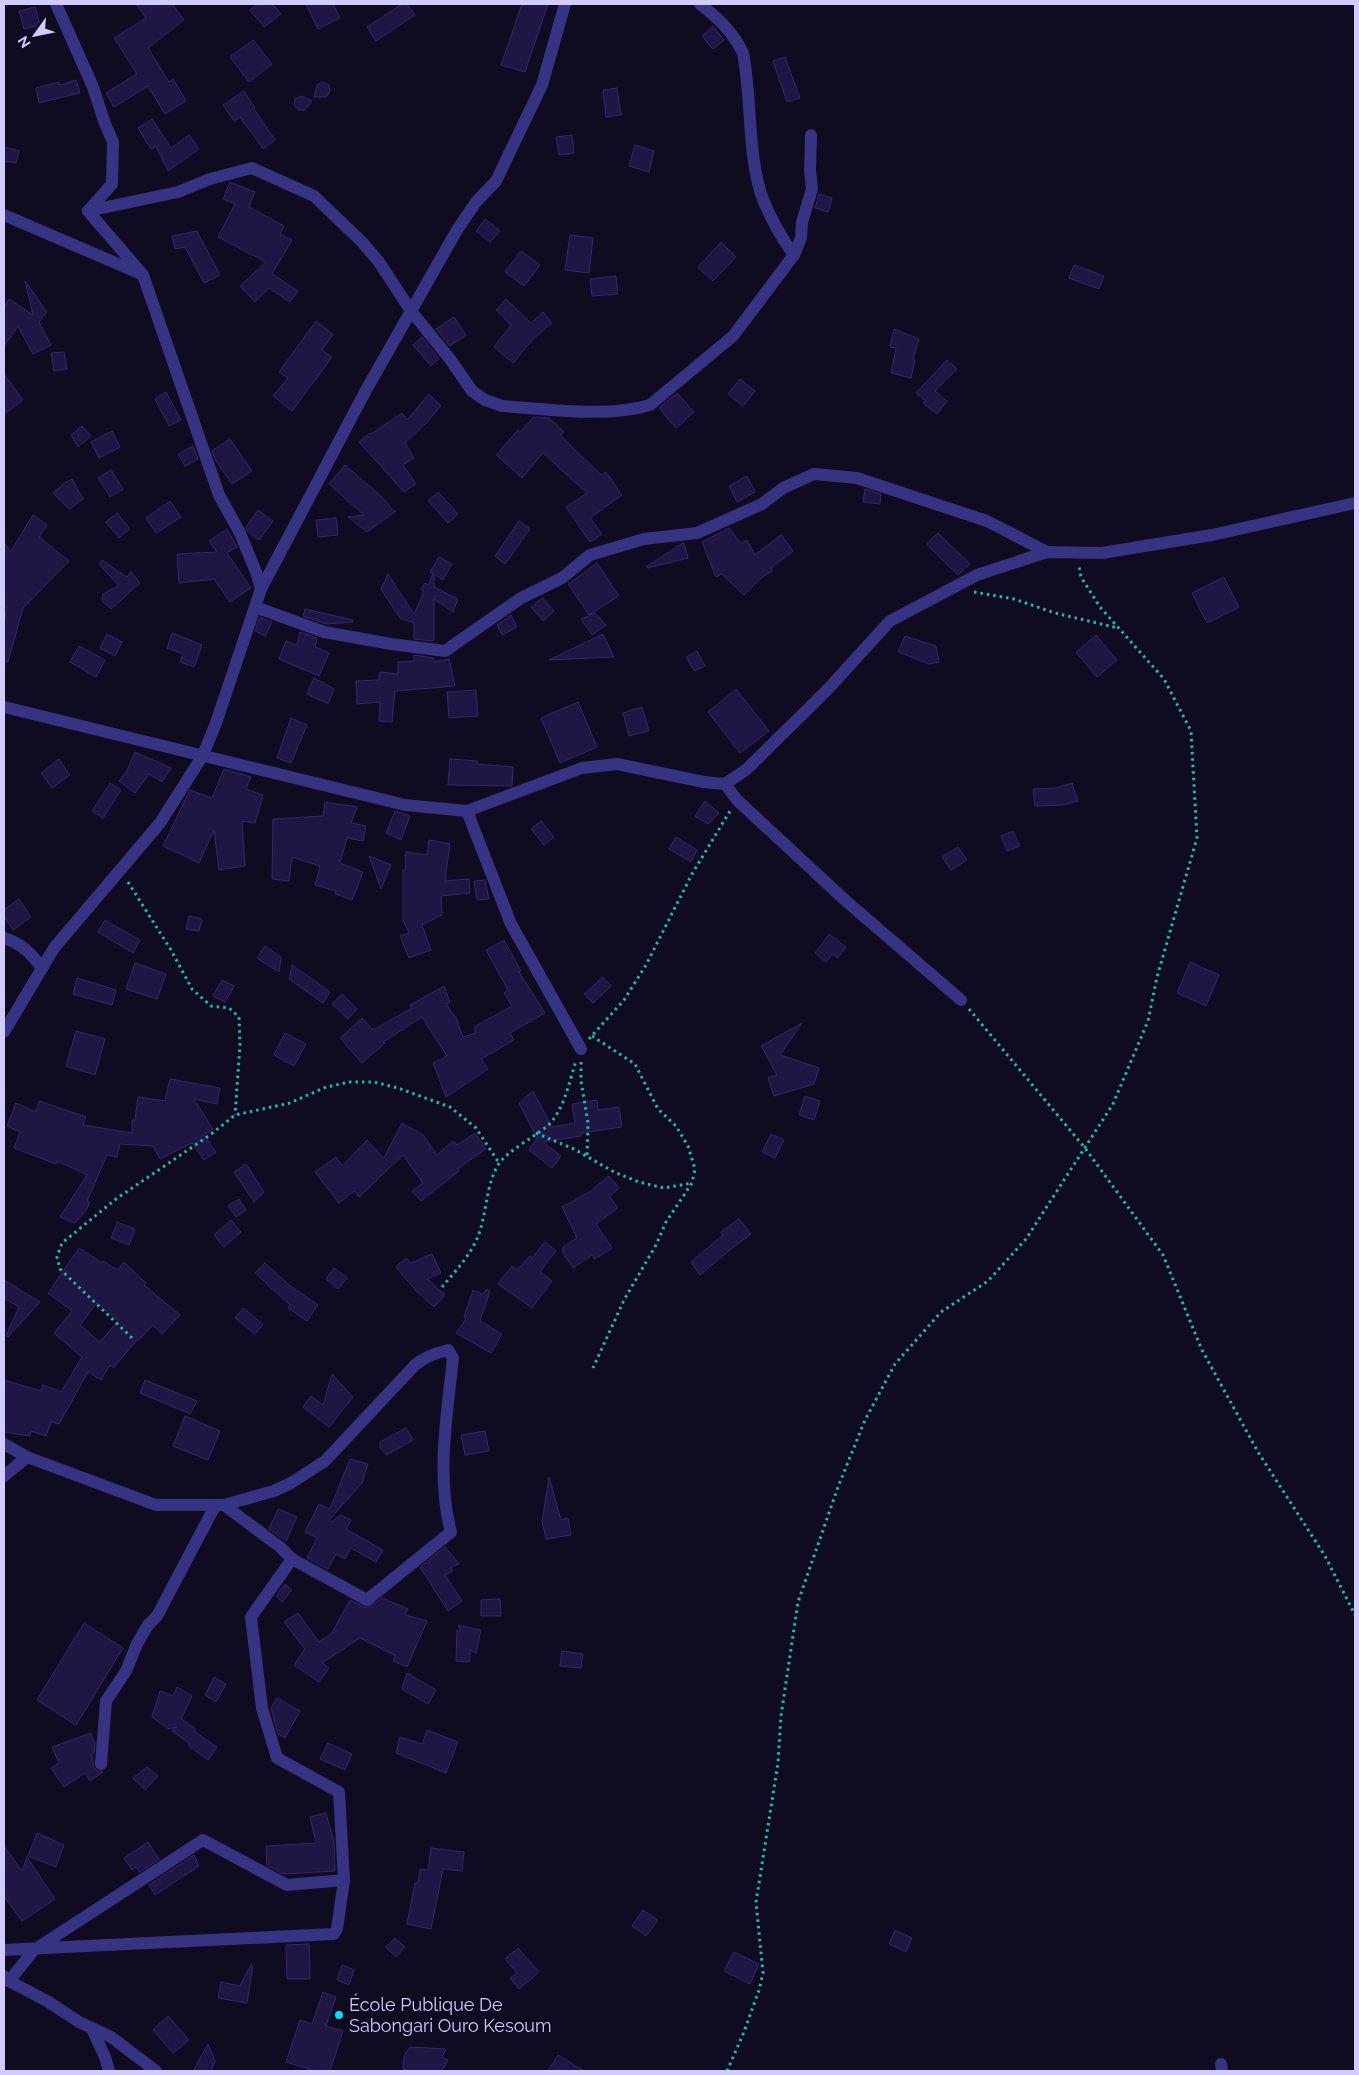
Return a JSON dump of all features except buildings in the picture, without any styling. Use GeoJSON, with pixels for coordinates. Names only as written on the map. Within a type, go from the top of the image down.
{"type":"FeatureCollection","features":[{"type":"Feature","properties":{"kind":"street"},"geometry":{"type":"LineString","coordinates":[[56,4],[93,87],[113,142],[112,184],[88,211]]}},
{"type":"Feature","properties":{"kind":"street"},"geometry":{"type":"LineString","coordinates":[[4,1032],[54,948],[160,823],[203,755],[216,723],[261,589],[365,392],[457,230],[476,202],[496,181],[542,85],[565,4]]}},
{"type":"Feature","properties":{"kind":"street"},"geometry":{"type":"LineString","coordinates":[[700,4],[720,19],[736,39],[742,53],[753,148],[762,194],[780,234],[794,255]]}},
{"type":"Feature","properties":{"kind":"street"},"geometry":{"type":"LineString","coordinates":[[88,211],[178,192],[210,180],[252,168],[314,196],[368,249],[379,262],[411,311],[450,358],[472,391],[485,400],[502,406],[610,412],[633,410],[650,405],[733,336],[794,255],[801,238],[802,222],[812,190],[810,170],[812,135]]}},
{"type":"Feature","properties":{"kind":"street"},"geometry":{"type":"LineString","coordinates":[[88,211],[143,274],[219,495],[240,533],[261,589]]}},
{"type":"Feature","properties":{"kind":"street"},"geometry":{"type":"LineString","coordinates":[[4,215],[143,274]]}},
{"type":"Feature","properties":{"kind":"street"},"geometry":{"type":"LineString","coordinates":[[255,607],[324,632],[445,651],[522,598],[562,578],[590,555],[644,539],[697,532],[762,504],[782,488],[814,474],[856,478],[986,521],[1047,552]]}},
{"type":"Feature","properties":{"kind":"street"},"geometry":{"type":"LineString","coordinates":[[4,707],[405,805],[467,811],[582,768],[617,764],[704,782],[725,784],[754,762],[828,689],[890,621],[977,575],[1047,552],[1102,553],[1203,536],[1355,503]]}},
{"type":"Feature","properties":{"kind":"street"},"geometry":{"type":"LineString","coordinates":[[725,784],[737,800],[839,894],[962,1000]]}},
{"type":"Feature","properties":{"kind":"street"},"geometry":{"type":"LineString","coordinates":[[467,811],[511,924],[581,1049]]}},
{"type":"Feature","properties":{"kind":"street"},"geometry":{"type":"LineString","coordinates":[[4,938],[16,942],[29,951],[42,968]]}},
{"type":"Feature","properties":{"kind":"street"},"geometry":{"type":"LineString","coordinates":[[4,1444],[27,1457],[156,1505],[219,1506],[274,1491],[309,1473],[335,1452],[415,1365],[426,1357],[448,1350],[451,1353],[453,1358],[444,1442],[446,1515],[451,1532],[367,1600],[292,1559],[280,1547],[219,1506]]}},
{"type":"Feature","properties":{"kind":"street"},"geometry":{"type":"LineString","coordinates":[[4,1476],[27,1457]]}},
{"type":"Feature","properties":{"kind":"street"},"geometry":{"type":"LineString","coordinates":[[101,1764],[106,1701],[126,1671],[137,1644],[148,1625],[162,1608],[219,1506]]}},
{"type":"Feature","properties":{"kind":"street"},"geometry":{"type":"LineString","coordinates":[[4,1950],[334,1934],[337,1929],[344,1880],[338,1792],[277,1758],[262,1708],[251,1617],[292,1559]]}},
{"type":"Feature","properties":{"kind":"street"},"geometry":{"type":"LineString","coordinates":[[156,2071],[111,2037],[92,2029],[6,1978],[34,1950],[203,1840],[287,1885],[344,1880]]}},
{"type":"Feature","properties":{"kind":"street"},"geometry":{"type":"LineString","coordinates":[[92,2029],[105,2057],[109,2071]]}},
{"type":"Feature","properties":{"kind":"path"},"geometry":{"type":"LineString","coordinates":[[727,2071],[760,1990],[763,1972],[756,1902],[778,1763],[781,1716],[798,1602],[838,1487],[865,1420],[895,1364],[941,1312],[988,1281],[1026,1239],[1113,1104],[1148,1021],[1157,978],[1198,838],[1191,731],[1164,679],[1100,607],[1081,577],[1076,553]]}},
{"type":"Feature","properties":{"kind":"path"},"geometry":{"type":"LineString","coordinates":[[952,588],[1014,599],[1055,613],[1119,628]]}},
{"type":"Feature","properties":{"kind":"path"},"geometry":{"type":"LineString","coordinates":[[120,869],[171,950],[192,989],[211,1006],[229,1008],[239,1017],[240,1045],[235,1115]]}},
{"type":"Feature","properties":{"kind":"path"},"geometry":{"type":"LineString","coordinates":[[962,1000],[1085,1148],[1163,1255],[1202,1350],[1258,1452],[1325,1556],[1355,1614]]}},
{"type":"Feature","properties":{"kind":"path"},"geometry":{"type":"LineString","coordinates":[[592,1036],[635,1064],[658,1109],[676,1126],[688,1146],[695,1169],[692,1183],[666,1222],[656,1245],[624,1300],[593,1368]]}},
{"type":"Feature","properties":{"kind":"path"},"geometry":{"type":"LineString","coordinates":[[581,1049],[581,1080],[588,1123],[587,1156]]}},
{"type":"Feature","properties":{"kind":"path"},"geometry":{"type":"LineString","coordinates":[[132,1338],[60,1269],[57,1257],[62,1243],[116,1199],[203,1140],[235,1115],[290,1103],[326,1086],[350,1082],[374,1082],[398,1088],[450,1107],[476,1128],[499,1163]]}},
{"type":"Feature","properties":{"kind":"path"},"geometry":{"type":"LineString","coordinates":[[535,1133],[544,1135],[587,1156],[614,1172],[638,1182],[664,1188],[692,1183]]}},
{"type":"Feature","properties":{"kind":"place","name":"École Publique De Sabongari Ouro Kesoum"},"geometry":{"type":"Point","coordinates":[339,2015]}}]}
